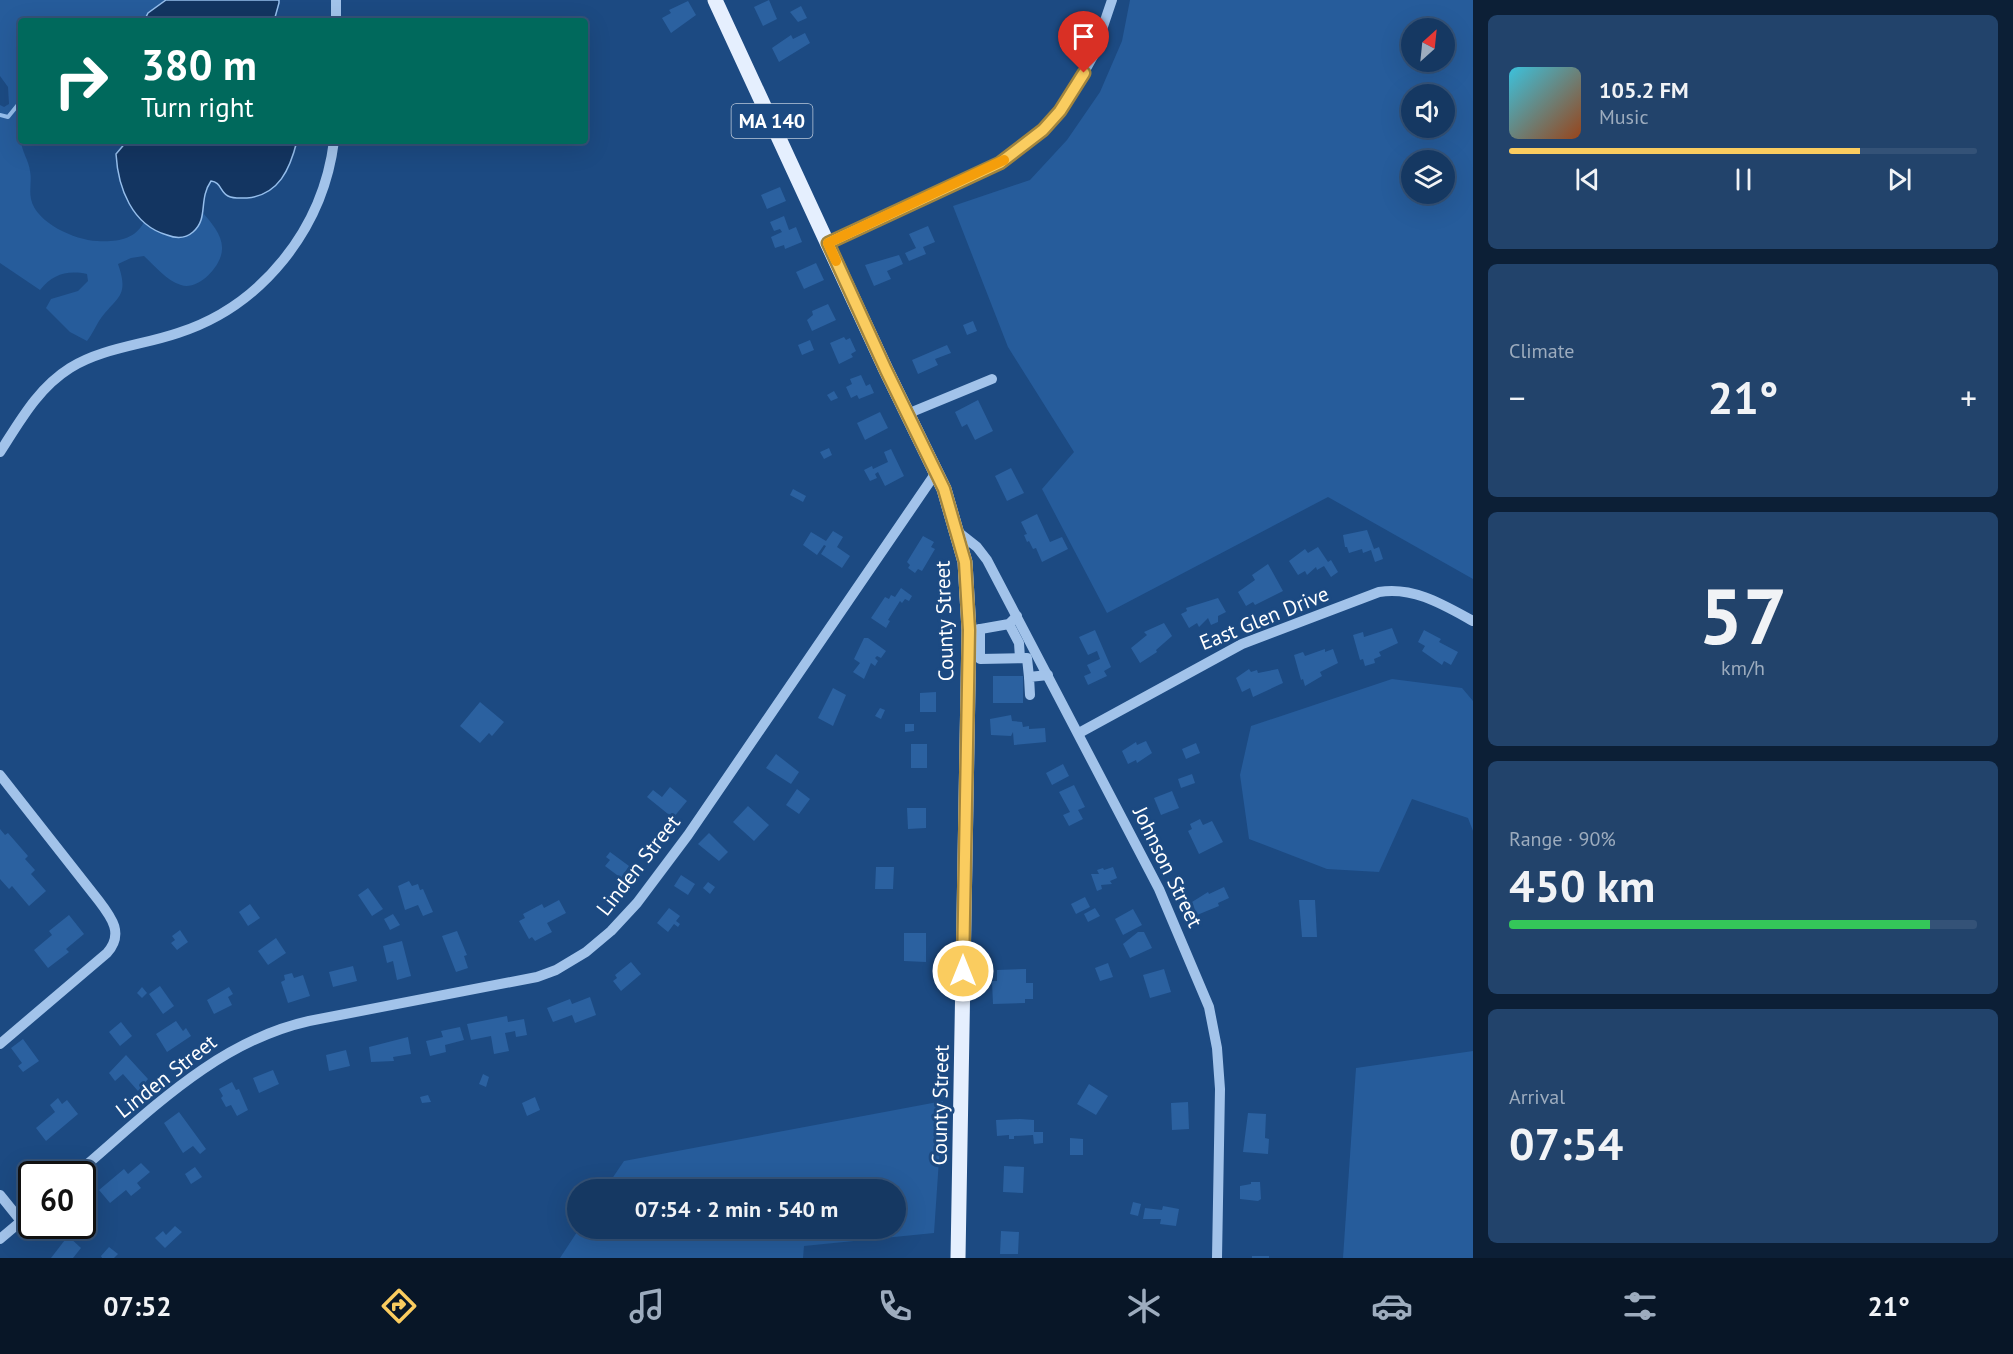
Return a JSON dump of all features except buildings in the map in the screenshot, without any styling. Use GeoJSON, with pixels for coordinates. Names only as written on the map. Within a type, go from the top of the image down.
{"type":"FeatureCollection","features":[{"type":"Feature","properties":{"kind":"main road","name":"County Street"},"geometry":{"type":"LineString","coordinates":[[715,0],[944,489],[958,531],[974,630],[958,1258]]}},
{"type":"Feature","properties":{"kind":"street"},"geometry":{"type":"LineString","coordinates":[[336,0],[336,18]]}},
{"type":"Feature","properties":{"kind":"street"},"geometry":{"type":"LineString","coordinates":[[828,243],[1000,163],[1043,130],[1070,97],[1093,56],[1112,0]]}},
{"type":"Feature","properties":{"kind":"street"},"geometry":{"type":"LineString","coordinates":[[0,452],[41,392],[66,371],[95,357],[202,324],[231,309],[259,287],[288,254],[306,225],[328,172],[333,144]]}},
{"type":"Feature","properties":{"kind":"street"},"geometry":{"type":"LineString","coordinates":[[907,414],[992,379]]}},
{"type":"Feature","properties":{"kind":"street","name":"Linden Street"},"geometry":{"type":"LineString","coordinates":[[92,1161],[196,1074],[247,1041],[309,1020],[537,977],[567,965],[599,942],[637,903],[676,850],[935,474]]}},
{"type":"Feature","properties":{"kind":"street","name":"Johnson Street"},"geometry":{"type":"LineString","coordinates":[[958,531],[977,547],[987,560],[1013,620],[1048,675],[1079,733],[1159,889],[1209,1007],[1217,1048],[1220,1089],[1217,1258]]}},
{"type":"Feature","properties":{"kind":"street","name":"East Glen Drive"},"geometry":{"type":"LineString","coordinates":[[1079,733],[1242,644],[1380,592],[1395,590],[1410,592],[1473,621]]}},
{"type":"Feature","properties":{"kind":"street"},"geometry":{"type":"LineString","coordinates":[[1020,658],[1013,620],[974,630],[980,659],[1027,658],[1030,694]]}},
{"type":"Feature","properties":{"kind":"street"},"geometry":{"type":"LineString","coordinates":[[1029,677],[1048,675]]}},
{"type":"Feature","properties":{"kind":"street"},"geometry":{"type":"LineString","coordinates":[[0,775],[99,901],[111,918],[116,931],[113,945],[107,953],[0,1044]]}},
{"type":"Feature","properties":{"kind":"street"},"geometry":{"type":"LineString","coordinates":[[0,1195],[18,1217]]}},
{"type":"Feature","properties":{"kind":"street"},"geometry":{"type":"LineString","coordinates":[[1,1237],[18,1223]]}},
{"type":"Feature","properties":{"kind":"shaded area"},"geometry":{"type":"Polygon","coordinates":[[[0,0],[166,0],[148,13],[146,18],[18,18],[18,144],[22,144],[29,167],[30,192],[34,208],[48,223],[68,234],[88,240],[118,240],[136,233],[144,222],[153,230],[201,221],[203,213],[216,230],[222,244],[218,263],[208,276],[195,284],[181,285],[161,273],[144,256],[131,258],[118,264],[122,290],[87,341],[70,332],[46,308],[51,299],[78,291],[88,281],[87,274],[61,274],[50,280],[40,290],[0,263],[0,105],[4,107],[9,104],[8,87],[0,76],[0,0]]]}},
{"type":"Feature","properties":{"kind":"shaded area"},"geometry":{"type":"Polygon","coordinates":[[[166,0],[279,0],[275,18],[146,18],[148,13],[166,0]]]}},
{"type":"Feature","properties":{"kind":"shaded area"},"geometry":{"type":"Polygon","coordinates":[[[1130,0],[1473,0],[1473,579],[1328,497],[1107,613],[1042,489],[1074,452],[1008,347],[953,206],[1030,180],[1067,140],[1100,92],[1122,41],[1130,0]]]}},
{"type":"Feature","properties":{"kind":"shaded area"},"geometry":{"type":"Polygon","coordinates":[[[124,144],[296,144],[287,171],[275,186],[258,196],[233,198],[225,194],[217,183],[211,181],[205,195],[198,227],[187,236],[178,238],[155,230],[136,214],[129,204],[120,180],[116,154],[124,144]]]}},
{"type":"Feature","properties":{"kind":"shaded area"},"geometry":{"type":"Polygon","coordinates":[[[1392,679],[1462,688],[1473,701],[1473,831],[1468,818],[1412,799],[1379,872],[1327,869],[1249,839],[1240,775],[1251,726],[1392,679]]]}},
{"type":"Feature","properties":{"kind":"shaded area"},"geometry":{"type":"Polygon","coordinates":[[[1473,1051],[1473,1258],[1343,1258],[1356,1068],[1473,1051]]]}},
{"type":"Feature","properties":{"kind":"shaded area"},"geometry":{"type":"Polygon","coordinates":[[[943,1101],[934,1233],[906,1236],[906,1179],[612,1179],[624,1161],[943,1101]]]}},
{"type":"Feature","properties":{"kind":"shaded area"},"geometry":{"type":"Polygon","coordinates":[[[572,1239],[874,1239],[804,1246],[803,1258],[560,1258],[572,1239]]]}},
{"type":"Feature","properties":{"kind":"waterway"},"geometry":{"type":"LineString","coordinates":[[0,115],[8,117],[18,105]]}},
{"type":"Feature","properties":{"kind":"slow traffic"},"geometry":{"type":"LineString","coordinates":[[836,261],[828,243],[1004,160]]}},
{"type":"Feature","properties":{"kind":"route"},"geometry":{"type":"LineString","coordinates":[[963,971],[969,630],[965,562],[956,523],[944,489],[828,243],[1000,163],[1043,130],[1060,111],[1084,73]]}}]}
